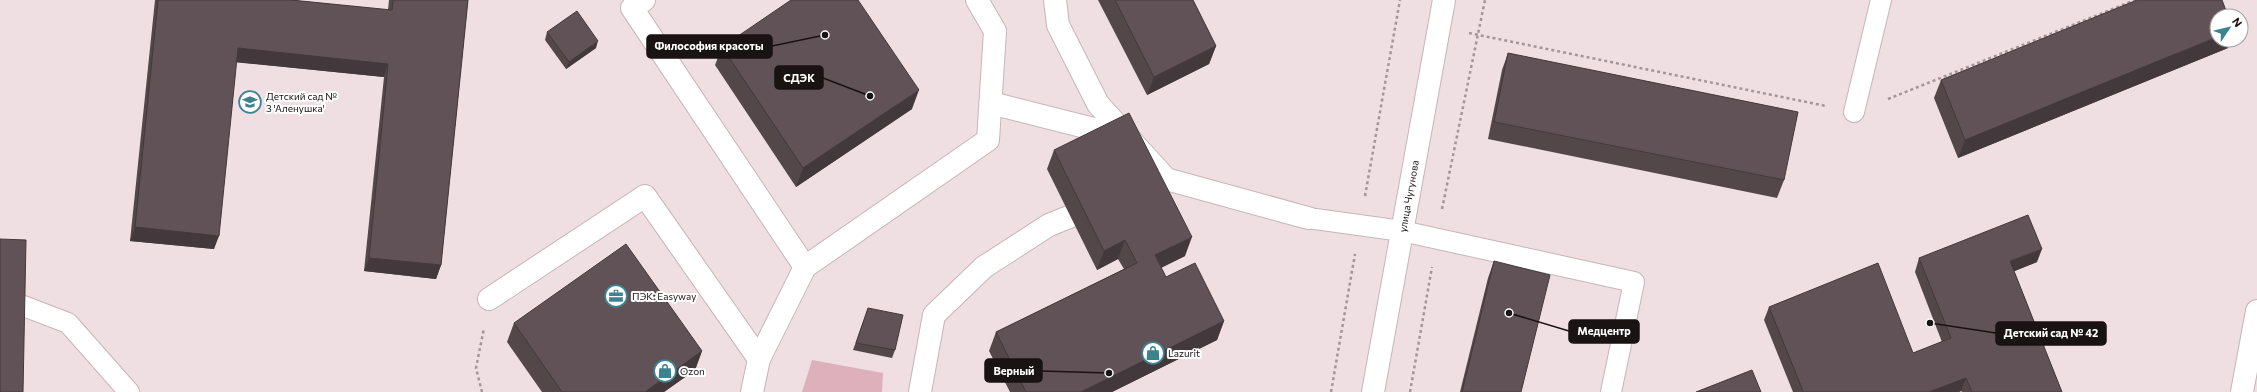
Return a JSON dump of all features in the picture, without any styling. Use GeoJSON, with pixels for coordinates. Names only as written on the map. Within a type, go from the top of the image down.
{"type":"FeatureCollection","features":[{"type":"Feature","properties":{"kind":"street"},"geometry":{"type":"LineString","coordinates":[[752,392],[759,359],[805,267],[988,140],[996,31],[977,0]]}},
{"type":"Feature","properties":{"kind":"street"},"geometry":{"type":"LineString","coordinates":[[1055,0],[1058,25],[1098,104],[1166,178],[1308,218]]}},
{"type":"Feature","properties":{"kind":"street","name":"улица Чугунова"},"geometry":{"type":"LineString","coordinates":[[1372,392],[1444,0]]}},
{"type":"Feature","properties":{"kind":"street"},"geometry":{"type":"LineString","coordinates":[[634,3],[805,267]]}},
{"type":"Feature","properties":{"kind":"street"},"geometry":{"type":"LineString","coordinates":[[990,103],[1128,137]]}},
{"type":"Feature","properties":{"kind":"street"},"geometry":{"type":"LineString","coordinates":[[1144,187],[1166,178]]}},
{"type":"Feature","properties":{"kind":"street"},"geometry":{"type":"LineString","coordinates":[[490,299],[645,196],[759,359]]}},
{"type":"Feature","properties":{"kind":"street"},"geometry":{"type":"LineString","coordinates":[[920,392],[934,315],[984,267],[1049,225],[1115,199]]}},
{"type":"Feature","properties":{"kind":"street"},"geometry":{"type":"LineString","coordinates":[[2242,392],[2257,311]]}},
{"type":"Feature","properties":{"kind":"lane"},"geometry":{"type":"LineString","coordinates":[[1854,112],[1881,0]]}},
{"type":"Feature","properties":{"kind":"lane"},"geometry":{"type":"LineString","coordinates":[[1308,218],[1402,232],[1634,282],[1611,392]]}},
{"type":"Feature","properties":{"kind":"lane"},"geometry":{"type":"LineString","coordinates":[[0,297],[68,323],[129,392]]}},
{"type":"Feature","properties":{"kind":"path"},"geometry":{"type":"LineString","coordinates":[[1410,392],[1436,239],[1485,0]]}},
{"type":"Feature","properties":{"kind":"path"},"geometry":{"type":"LineString","coordinates":[[1439,27],[1854,112],[2135,0]]}},
{"type":"Feature","properties":{"kind":"path"},"geometry":{"type":"LineString","coordinates":[[482,392],[476,368],[490,299]]}},
{"type":"Feature","properties":{"kind":"shaded area"},"geometry":{"type":"Polygon","coordinates":[[[812,360],[883,373],[882,392],[802,392],[812,360]]]}},
{"type":"Feature","properties":{"kind":"building"},"geometry":{"type":"Polygon","coordinates":[[[158,0],[291,0],[392,10],[393,0],[468,0],[441,265],[369,258],[388,64],[238,48],[219,236],[135,227],[158,0]]]}},
{"type":"Feature","properties":{"kind":"building"},"geometry":{"type":"Polygon","coordinates":[[[791,0],[858,0],[919,90],[803,168],[722,47],[791,0]]]}},
{"type":"Feature","properties":{"kind":"building"},"geometry":{"type":"Polygon","coordinates":[[[1115,0],[1193,0],[1216,46],[1154,77],[1115,0]]]}},
{"type":"Feature","properties":{"kind":"building"},"geometry":{"type":"Polygon","coordinates":[[[2137,0],[2222,0],[2225,8],[2209,8],[2209,40],[1965,140],[1941,80],[2137,0]]]}},
{"type":"Feature","properties":{"kind":"building"},"geometry":{"type":"Polygon","coordinates":[[[577,11],[598,41],[569,62],[547,32],[577,11]]]}},
{"type":"Feature","properties":{"kind":"building"},"geometry":{"type":"Polygon","coordinates":[[[1508,53],[1798,112],[1784,180],[1494,122],[1508,53]]]}},
{"type":"Feature","properties":{"kind":"building"},"geometry":{"type":"Polygon","coordinates":[[[1129,113],[1192,237],[1155,255],[1166,277],[1195,263],[1224,321],[1081,392],[1026,392],[996,332],[1137,263],[1125,240],[1104,251],[1054,150],[1129,113]]]}},
{"type":"Feature","properties":{"kind":"building"},"geometry":{"type":"Polygon","coordinates":[[[2028,215],[2042,249],[2010,261],[2062,392],[1972,392],[1966,378],[1929,392],[1802,392],[1803,391],[1769,307],[1878,263],[1913,353],[1951,338],[1919,258],[2028,215]]]}},
{"type":"Feature","properties":{"kind":"building"},"geometry":{"type":"Polygon","coordinates":[[[0,239],[26,240],[23,392],[0,392],[0,239]]]}},
{"type":"Feature","properties":{"kind":"building"},"geometry":{"type":"Polygon","coordinates":[[[626,244],[702,351],[645,392],[562,392],[514,323],[626,244]]]}},
{"type":"Feature","properties":{"kind":"building"},"geometry":{"type":"Polygon","coordinates":[[[1494,261],[1550,275],[1521,392],[1462,392],[1494,261]]]}},
{"type":"Feature","properties":{"kind":"building"},"geometry":{"type":"Polygon","coordinates":[[[868,308],[903,315],[895,350],[856,343],[868,308]]]}},
{"type":"Feature","properties":{"kind":"building"},"geometry":{"type":"Polygon","coordinates":[[[1752,370],[1761,392],[1696,392],[1752,370]]]}},
{"type":"Feature","properties":{"kind":"place","name":"Философия красоты"},"geometry":{"type":"Point","coordinates":[825,35]}},
{"type":"Feature","properties":{"kind":"place","name":"СДЭК"},"geometry":{"type":"Point","coordinates":[870,96]}},
{"type":"Feature","properties":{"kind":"place","name":"Детский сад № 3 'Аленушка'"},"geometry":{"type":"Point","coordinates":[250,102]}},
{"type":"Feature","properties":{"kind":"place","name":"ПЭК: Easyway"},"geometry":{"type":"Point","coordinates":[616,296]}},
{"type":"Feature","properties":{"kind":"place","name":"Медцентр"},"geometry":{"type":"Point","coordinates":[1509,313]}},
{"type":"Feature","properties":{"kind":"place","name":"Детский сад № 42"},"geometry":{"type":"Point","coordinates":[1930,323]}},
{"type":"Feature","properties":{"kind":"place","name":"Lazurit"},"geometry":{"type":"Point","coordinates":[1153,353]}},
{"type":"Feature","properties":{"kind":"place","name":"Ozon"},"geometry":{"type":"Point","coordinates":[665,371]}},
{"type":"Feature","properties":{"kind":"place","name":"Верный"},"geometry":{"type":"Point","coordinates":[1109,373]}}]}
